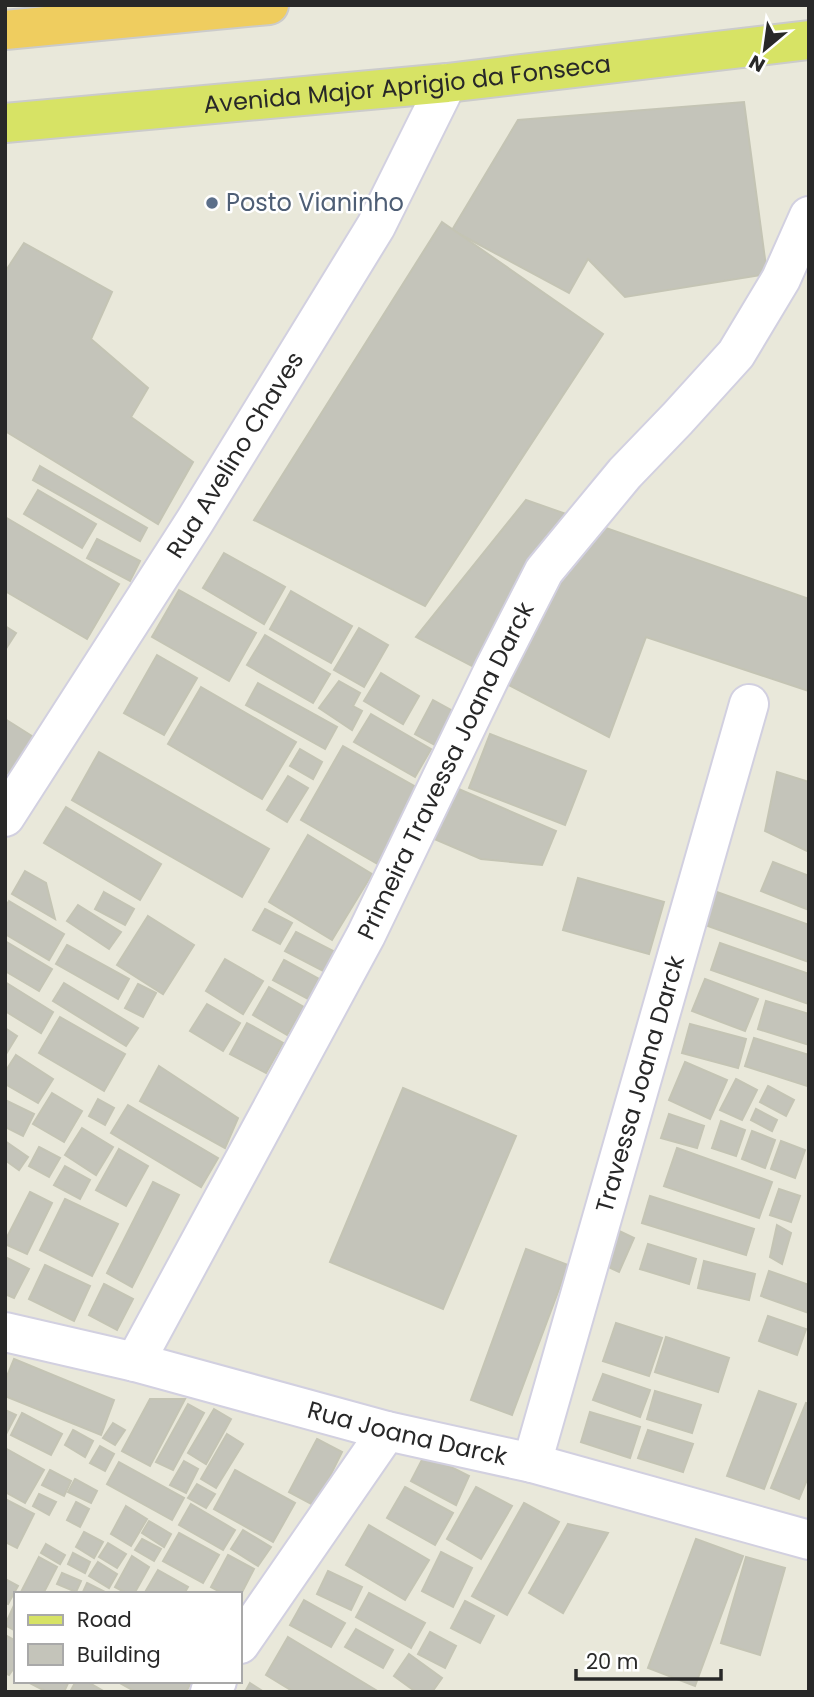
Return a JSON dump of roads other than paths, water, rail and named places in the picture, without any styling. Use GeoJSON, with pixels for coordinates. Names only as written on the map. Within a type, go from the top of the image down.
{"type":"FeatureCollection","features":[{"type":"Feature","properties":{"kind":"highway"},"geometry":{"type":"LineString","coordinates":[[5,30],[270,5]]}},
{"type":"Feature","properties":{"kind":"main road","name":"Avenida Major Aprigio da Fonseca"},"geometry":{"type":"LineString","coordinates":[[9,127],[447,83],[809,40]]}},
{"type":"Feature","properties":{"kind":"street","name":"Rua Avelino Chaves"},"geometry":{"type":"LineString","coordinates":[[5,817],[195,521],[376,226],[447,83]]}},
{"type":"Feature","properties":{"kind":"street","name":"Primeira Travessa Joana Darck"},"geometry":{"type":"LineString","coordinates":[[135,1362],[366,935],[544,571],[625,473],[736,354],[781,279],[809,216]]}},
{"type":"Feature","properties":{"kind":"street","name":"Travessa Joana Darck"},"geometry":{"type":"LineString","coordinates":[[532,1463],[748,705]]}},
{"type":"Feature","properties":{"kind":"street","name":"Rua Joana Darck"},"geometry":{"type":"LineString","coordinates":[[5,1332],[135,1362],[387,1432],[532,1463],[809,1540]]}},
{"type":"Feature","properties":{"kind":"street"},"geometry":{"type":"LineString","coordinates":[[242,1641],[387,1432]]}},
{"type":"Feature","properties":{"kind":"place","name":"Posto Vianinho"},"geometry":{"type":"Point","coordinates":[212,203]}}]}
